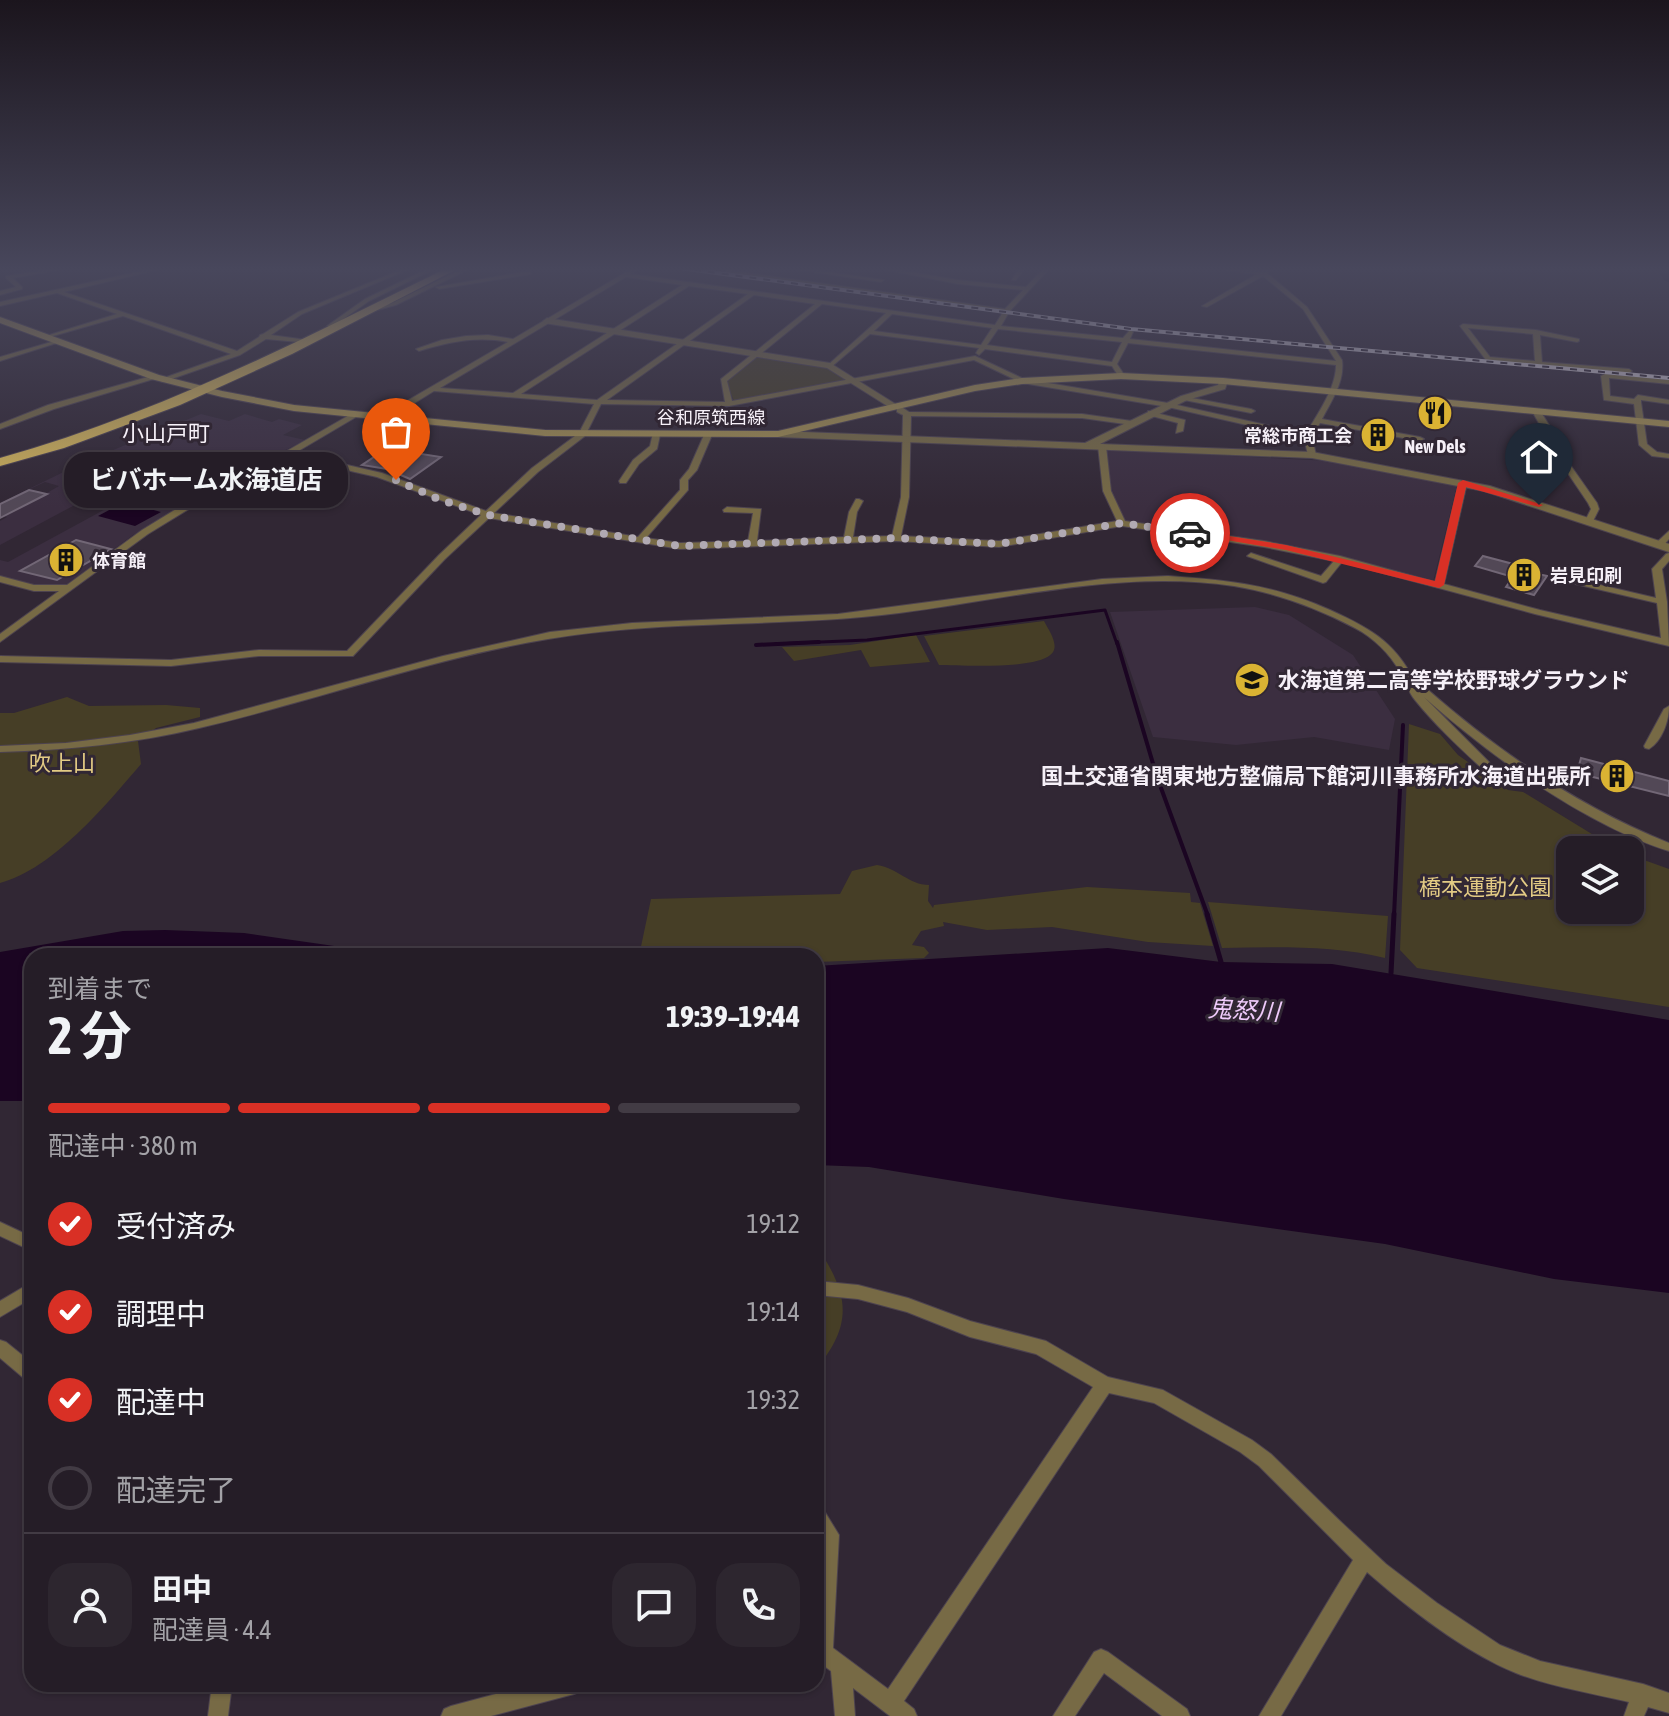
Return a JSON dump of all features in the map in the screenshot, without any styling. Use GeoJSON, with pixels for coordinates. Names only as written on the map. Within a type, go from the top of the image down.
{"type":"FeatureCollection","features":[{"type":"Feature","properties":{"kind":"highway"},"geometry":{"type":"LineString","coordinates":[[0,460],[203,390],[289,348]]}},
{"type":"Feature","properties":{"kind":"main road","name":"谷和原筑西線"},"geometry":{"type":"LineString","coordinates":[[78,348],[159,379],[294,408],[582,434],[778,434],[892,405],[1022,381],[1121,376],[1223,381],[1669,424]]}},
{"type":"Feature","properties":{"kind":"street"},"geometry":{"type":"LineString","coordinates":[[0,359],[36,348]]}},
{"type":"Feature","properties":{"kind":"street"},"geometry":{"type":"LineString","coordinates":[[223,348],[238,354]]}},
{"type":"Feature","properties":{"kind":"street"},"geometry":{"type":"LineString","coordinates":[[0,427],[51,407],[159,379],[238,354],[246,348]]}},
{"type":"Feature","properties":{"kind":"street"},"geometry":{"type":"LineString","coordinates":[[384,418],[502,348]]}},
{"type":"Feature","properties":{"kind":"street"},"geometry":{"type":"LineString","coordinates":[[513,396],[588,348]]}},
{"type":"Feature","properties":{"kind":"street"},"geometry":{"type":"LineString","coordinates":[[0,659],[171,663],[247,653],[350,654],[429,570],[535,470],[582,434],[599,402],[674,348]]}},
{"type":"Feature","properties":{"kind":"street"},"geometry":{"type":"LineString","coordinates":[[720,348],[830,366],[907,414],[1082,416],[1132,423]]}},
{"type":"Feature","properties":{"kind":"street"},"geometry":{"type":"LineString","coordinates":[[729,404],[723,380],[763,348]]}},
{"type":"Feature","properties":{"kind":"street"},"geometry":{"type":"LineString","coordinates":[[830,366],[851,348]]}},
{"type":"Feature","properties":{"kind":"street"},"geometry":{"type":"LineString","coordinates":[[976,348],[1114,364]]}},
{"type":"Feature","properties":{"kind":"street"},"geometry":{"type":"LineString","coordinates":[[1114,364],[1122,348]]}},
{"type":"Feature","properties":{"kind":"street"},"geometry":{"type":"LineString","coordinates":[[1187,348],[1339,363]]}},
{"type":"Feature","properties":{"kind":"street"},"geometry":{"type":"LineString","coordinates":[[1312,455],[1308,437],[1333,391],[1340,370],[1331,348]]}},
{"type":"Feature","properties":{"kind":"street"},"geometry":{"type":"LineString","coordinates":[[1480,348],[1488,359],[1629,371]]}},
{"type":"Feature","properties":{"kind":"street"},"geometry":{"type":"LineString","coordinates":[[1538,348],[1539,363]]}},
{"type":"Feature","properties":{"kind":"street"},"geometry":{"type":"LineString","coordinates":[[975,358],[982,349]]}},
{"type":"Feature","properties":{"kind":"street"},"geometry":{"type":"LineString","coordinates":[[432,389],[599,402],[729,404],[975,358],[1022,381],[1168,405],[1308,437]]}},
{"type":"Feature","properties":{"kind":"street"},"geometry":{"type":"LineString","coordinates":[[1114,364],[1121,376]]}},
{"type":"Feature","properties":{"kind":"street"},"geometry":{"type":"LineString","coordinates":[[1637,402],[1607,398],[1605,376],[1669,382]]}},
{"type":"Feature","properties":{"kind":"street"},"geometry":{"type":"LineString","coordinates":[[1088,446],[1168,405],[1222,387],[1223,381]]}},
{"type":"Feature","properties":{"kind":"street"},"geometry":{"type":"LineString","coordinates":[[1669,402],[1638,397],[1637,402],[1643,445],[1655,454],[1669,456]]}},
{"type":"Feature","properties":{"kind":"street"},"geometry":{"type":"LineString","coordinates":[[1184,398],[1251,411]]}},
{"type":"Feature","properties":{"kind":"street"},"geometry":{"type":"LineString","coordinates":[[1536,411],[1551,430],[1574,478],[1590,496],[1595,509],[1589,521]]}},
{"type":"Feature","properties":{"kind":"street"},"geometry":{"type":"LineString","coordinates":[[1151,413],[1182,422],[1179,431]]}},
{"type":"Feature","properties":{"kind":"street"},"geometry":{"type":"LineString","coordinates":[[896,538],[905,497],[904,438],[907,414]]}},
{"type":"Feature","properties":{"kind":"street"},"geometry":{"type":"LineString","coordinates":[[0,639],[145,532],[207,493],[247,471],[288,454],[353,415]]}},
{"type":"Feature","properties":{"kind":"street"},"geometry":{"type":"LineString","coordinates":[[1317,420],[1420,439]]}},
{"type":"Feature","properties":{"kind":"street"},"geometry":{"type":"LineString","coordinates":[[778,434],[1312,455],[1463,483],[1664,546],[1669,534]]}},
{"type":"Feature","properties":{"kind":"street"},"geometry":{"type":"LineString","coordinates":[[623,481],[636,462],[654,447],[656,435]]}},
{"type":"Feature","properties":{"kind":"street"},"geometry":{"type":"LineString","coordinates":[[640,540],[684,490],[684,480],[693,470],[708,435]]}},
{"type":"Feature","properties":{"kind":"street"},"geometry":{"type":"LineString","coordinates":[[1102,446],[1107,491],[1122,523]]}},
{"type":"Feature","properties":{"kind":"street"},"geometry":{"type":"LineString","coordinates":[[288,454],[379,475],[488,515],[680,546],[896,538],[999,544],[1122,523],[1340,559],[1668,643],[1657,569],[1669,556]]}},
{"type":"Feature","properties":{"kind":"street"},"geometry":{"type":"LineString","coordinates":[[1439,585],[1463,483]]}},
{"type":"Feature","properties":{"kind":"street"},"geometry":{"type":"LineString","coordinates":[[848,539],[853,512],[859,501]]}},
{"type":"Feature","properties":{"kind":"street"},"geometry":{"type":"LineString","coordinates":[[727,510],[758,511],[752,543]]}},
{"type":"Feature","properties":{"kind":"street"},"geometry":{"type":"LineString","coordinates":[[1251,556],[1323,580],[1340,559]]}},
{"type":"Feature","properties":{"kind":"street"},"geometry":{"type":"LineString","coordinates":[[1578,573],[1574,581],[1662,602]]}},
{"type":"Feature","properties":{"kind":"street"},"geometry":{"type":"LineString","coordinates":[[0,579],[34,588],[68,588]]}},
{"type":"Feature","properties":{"kind":"street"},"geometry":{"type":"LineString","coordinates":[[0,749],[40,748],[177,729],[354,686],[471,652],[552,634],[641,626],[855,615],[1135,580],[1243,586],[1309,604],[1373,635],[1408,677],[1470,730],[1540,779],[1602,816],[1669,847]]}},
{"type":"Feature","properties":{"kind":"street"},"geometry":{"type":"LineString","coordinates":[[1408,677],[1410,687],[1420,699],[1504,783]]}},
{"type":"Feature","properties":{"kind":"street"},"geometry":{"type":"LineString","coordinates":[[1649,746],[1669,709]]}},
{"type":"Feature","properties":{"kind":"street"},"geometry":{"type":"LineString","coordinates":[[0,1229],[24,1240]]}},
{"type":"Feature","properties":{"kind":"street"},"geometry":{"type":"LineString","coordinates":[[824,1289],[858,1292],[908,1305],[970,1329],[1040,1347],[1105,1384],[1157,1396],[1265,1460],[1364,1560],[1419,1603],[1498,1655],[1555,1675],[1643,1694],[1669,1703]]}},
{"type":"Feature","properties":{"kind":"street"},"geometry":{"type":"LineString","coordinates":[[0,1310],[24,1294]]}},
{"type":"Feature","properties":{"kind":"street"},"geometry":{"type":"LineString","coordinates":[[0,1348],[24,1368]]}},
{"type":"Feature","properties":{"kind":"street"},"geometry":{"type":"LineString","coordinates":[[824,1653],[899,1710],[1105,1384]]}},
{"type":"Feature","properties":{"kind":"street"},"geometry":{"type":"LineString","coordinates":[[824,1527],[830,1535],[824,1604]]}},
{"type":"Feature","properties":{"kind":"street"},"geometry":{"type":"LineString","coordinates":[[1269,1716],[1364,1560]]}},
{"type":"Feature","properties":{"kind":"street"},"geometry":{"type":"LineString","coordinates":[[1063,1716],[1101,1659],[1180,1716]]}},
{"type":"Feature","properties":{"kind":"street"},"geometry":{"type":"LineString","coordinates":[[841,1667],[845,1716]]}},
{"type":"Feature","properties":{"kind":"street"},"geometry":{"type":"LineString","coordinates":[[218,1716],[221,1692]]}},
{"type":"Feature","properties":{"kind":"street"},"geometry":{"type":"LineString","coordinates":[[451,1716],[543,1692]]}},
{"type":"Feature","properties":{"kind":"street"},"geometry":{"type":"LineString","coordinates":[[1634,1716],[1643,1694]]}},
{"type":"Feature","properties":{"kind":"shaded area"},"geometry":{"type":"Polygon","coordinates":[[[201,414],[229,421],[245,414],[272,422],[279,419],[302,425],[283,435],[305,440],[216,486],[133,535],[67,584],[37,586],[0,576],[0,560],[8,562],[111,506],[86,499],[0,545],[0,521],[7,517],[0,515],[28,504],[59,486],[45,482],[0,503],[84,462],[201,414]]]}},
{"type":"Feature","properties":{"kind":"shaded area"},"geometry":{"type":"Polygon","coordinates":[[[1106,451],[1331,461],[1457,486],[1433,582],[1311,550],[1125,522],[1110,489],[1106,451]]]}},
{"type":"Feature","properties":{"kind":"shaded area","name":"水海道第二高等学校野球グラウンド"},"geometry":{"type":"Polygon","coordinates":[[[1255,607],[1289,615],[1353,655],[1395,719],[1389,750],[1314,737],[1236,745],[1153,737],[1110,612],[1255,607]]]}},
{"type":"Feature","properties":{"kind":"green space"},"geometry":{"type":"Polygon","coordinates":[[[757,356],[827,367],[848,381],[734,401],[725,381],[757,356]]]}},
{"type":"Feature","properties":{"kind":"green space"},"geometry":{"type":"Polygon","coordinates":[[[1044,621],[1053,639],[1054,650],[1048,657],[1020,664],[939,665],[924,636],[1044,621]]]}},
{"type":"Feature","properties":{"kind":"green space"},"geometry":{"type":"Polygon","coordinates":[[[916,635],[930,662],[870,667],[861,650],[794,661],[782,647],[850,645],[916,635]]]}},
{"type":"Feature","properties":{"kind":"green space","name":"吹上山"},"geometry":{"type":"Polygon","coordinates":[[[67,697],[89,706],[200,708],[200,717],[156,728],[138,741],[141,764],[95,816],[59,850],[20,876],[0,883],[0,713],[14,713],[67,697]]]}},
{"type":"Feature","properties":{"kind":"green space","name":"橋本運動公園"},"geometry":{"type":"Polygon","coordinates":[[[1409,724],[1440,734],[1458,755],[1508,790],[1523,792],[1595,836],[1556,836],[1556,924],[1644,924],[1644,860],[1669,869],[1669,1007],[1417,968],[1400,950],[1409,724]]]}},
{"type":"Feature","properties":{"kind":"green space"},"geometry":{"type":"Polygon","coordinates":[[[877,865],[929,885],[928,901],[933,908],[934,905],[1087,887],[1190,893],[1191,902],[1200,903],[1213,946],[1148,942],[1052,927],[987,930],[943,922],[944,926],[921,931],[912,945],[924,947],[929,953],[924,958],[824,962],[824,948],[641,948],[651,899],[840,894],[852,871],[877,865]]]}},
{"type":"Feature","properties":{"kind":"green space"},"geometry":{"type":"Polygon","coordinates":[[[1208,902],[1388,916],[1385,958],[1324,949],[1222,948],[1208,902]]]}},
{"type":"Feature","properties":{"kind":"green space"},"geometry":{"type":"Polygon","coordinates":[[[824,1257],[835,1278],[843,1307],[842,1322],[824,1359],[824,1257]]]}},
{"type":"Feature","properties":{"kind":"water"},"geometry":{"type":"Polygon","coordinates":[[[124,502],[161,512],[135,526],[98,516],[124,502]]]}},
{"type":"Feature","properties":{"kind":"water"},"geometry":{"type":"Polygon","coordinates":[[[123,931],[244,933],[348,948],[24,948],[24,1101],[0,1101],[0,952],[123,931]]]}},
{"type":"Feature","properties":{"kind":"water","name":"鬼怒川"},"geometry":{"type":"Polygon","coordinates":[[[1108,948],[1221,962],[1332,964],[1669,1020],[1669,1293],[1554,1279],[1385,1244],[1064,1199],[869,1167],[824,1165],[824,966],[1108,948]]]}},
{"type":"Feature","properties":{"kind":"building"},"geometry":{"type":"Polygon","coordinates":[[[386,449],[441,457],[410,479],[387,469],[362,465],[386,449]]]}},
{"type":"Feature","properties":{"kind":"building"},"geometry":{"type":"Polygon","coordinates":[[[29,490],[47,494],[0,518],[0,504],[29,490]]]}},
{"type":"Feature","properties":{"kind":"building","name":"体育館"},"geometry":{"type":"Polygon","coordinates":[[[76,540],[111,549],[57,580],[20,571],[76,540]]]}},
{"type":"Feature","properties":{"kind":"building","name":"岩見印刷"},"geometry":{"type":"Polygon","coordinates":[[[1483,556],[1536,570],[1533,573],[1547,576],[1534,595],[1506,587],[1513,577],[1475,566],[1483,556]]]}},
{"type":"Feature","properties":{"kind":"building","name":"国土交通省関東地方整備局下館河川事務所水海道出張所"},"geometry":{"type":"Polygon","coordinates":[[[1581,758],[1669,781],[1669,796],[1577,773],[1581,758]]]}},
{"type":"Feature","properties":{"kind":"waterway"},"geometry":{"type":"LineString","coordinates":[[798,643],[867,640],[1105,610],[1117,644]]}},
{"type":"Feature","properties":{"kind":"waterway"},"geometry":{"type":"LineString","coordinates":[[798,643],[819,642]]}},
{"type":"Feature","properties":{"kind":"waterway"},"geometry":{"type":"LineString","coordinates":[[1117,642],[1157,777],[1208,916]]}},
{"type":"Feature","properties":{"kind":"waterway"},"geometry":{"type":"LineString","coordinates":[[756,645],[798,643]]}},
{"type":"Feature","properties":{"kind":"waterway"},"geometry":{"type":"LineString","coordinates":[[775,644],[798,643]]}},
{"type":"Feature","properties":{"kind":"waterway"},"geometry":{"type":"LineString","coordinates":[[1394,916],[1403,725]]}},
{"type":"Feature","properties":{"kind":"waterway"},"geometry":{"type":"LineString","coordinates":[[1207,914],[1221,962]]}},
{"type":"Feature","properties":{"kind":"waterway"},"geometry":{"type":"LineString","coordinates":[[1391,973],[1394,914]]}},
{"type":"Feature","properties":{"kind":"railway"},"geometry":{"type":"LineString","coordinates":[[1340,348],[1669,378]]}},
{"type":"Feature","properties":{"kind":"way so far"},"geometry":{"type":"LineString","coordinates":[[396,480],[438,499],[488,515],[680,546],[896,538],[999,544],[1122,523],[1190,533]]}},
{"type":"Feature","properties":{"kind":"place","name":"New Dels"},"geometry":{"type":"Point","coordinates":[1435,413]}},
{"type":"Feature","properties":{"kind":"place","name":"常総市商工会"},"geometry":{"type":"Point","coordinates":[1378,435]}},
{"type":"Feature","properties":{"kind":"place","name":"ビバホーム水海道店"},"geometry":{"type":"Point","coordinates":[396,480]}},
{"type":"Feature","properties":{"kind":"place","name":"体育館"},"geometry":{"type":"Point","coordinates":[66,560]}},
{"type":"Feature","properties":{"kind":"place","name":"岩見印刷"},"geometry":{"type":"Point","coordinates":[1524,575]}},
{"type":"Feature","properties":{"kind":"place","name":"水海道第二高等学校野球グラウンド"},"geometry":{"type":"Point","coordinates":[1252,680]}},
{"type":"Feature","properties":{"kind":"place","name":"国土交通省関東地方整備局下館河川事務所水海道出張所"},"geometry":{"type":"Point","coordinates":[1617,776]}},
{"type":"Feature","properties":{"kind":"district","name":"小山戸町"},"geometry":{"type":"Point","coordinates":[166,433]}},
{"type":"Feature","properties":{"kind":"route"},"geometry":{"type":"LineString","coordinates":[[1190,533],[1340,559],[1439,585],[1463,483],[1539,505]]}}]}
